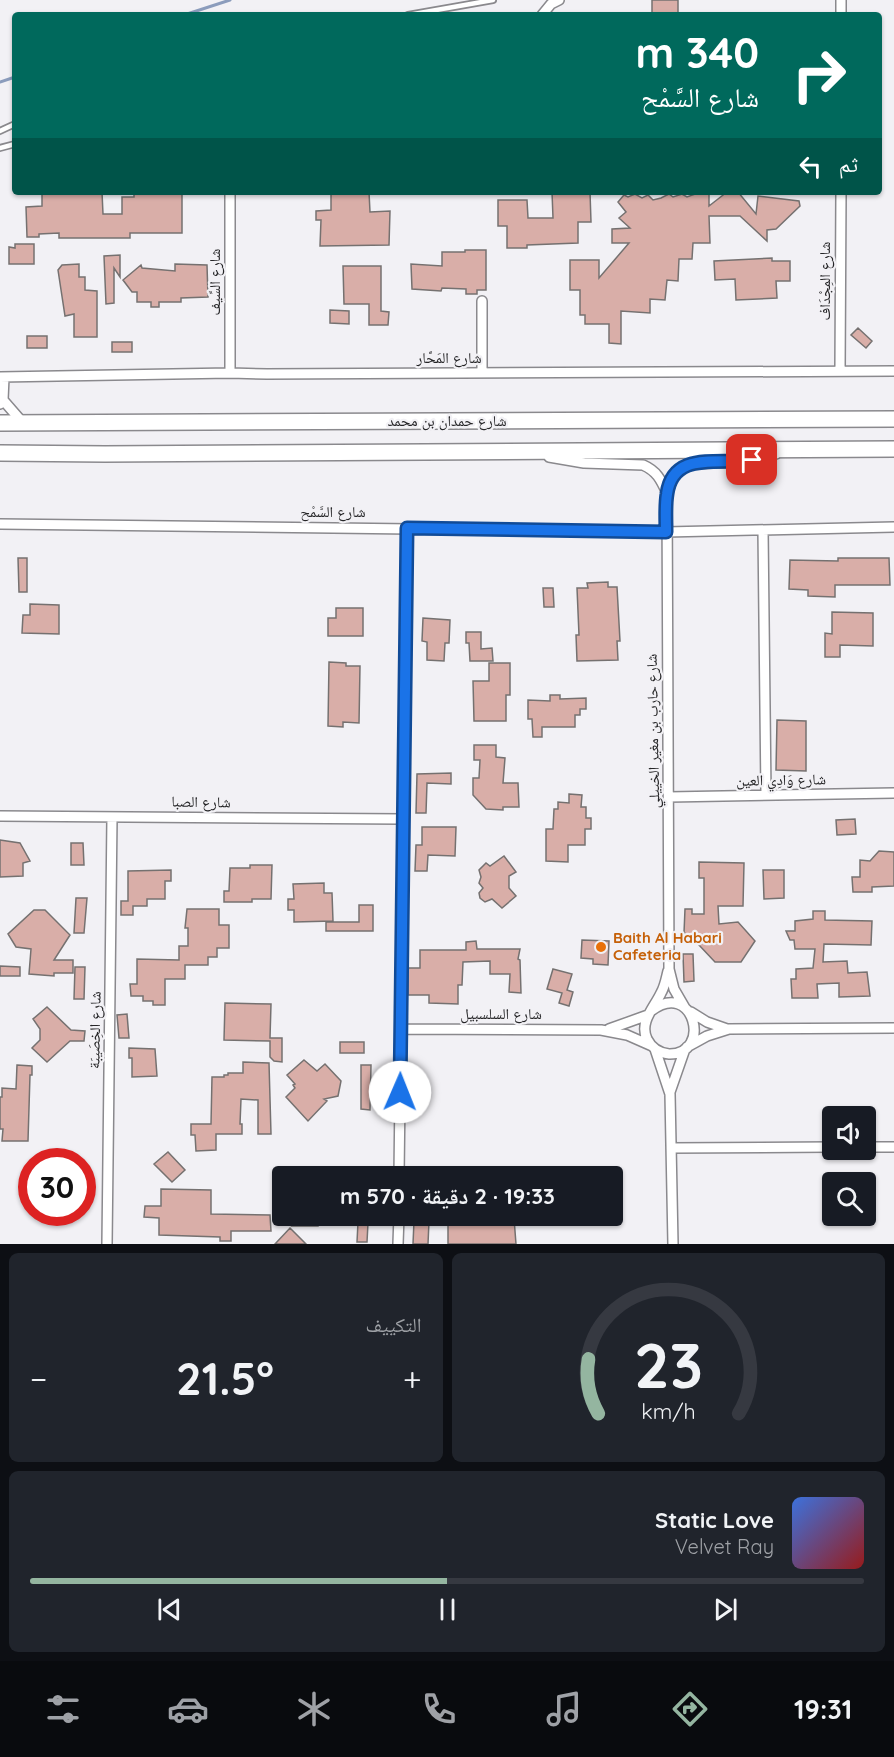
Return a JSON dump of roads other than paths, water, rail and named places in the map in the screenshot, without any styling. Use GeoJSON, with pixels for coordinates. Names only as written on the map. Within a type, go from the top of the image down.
{"type":"FeatureCollection","features":[{"type":"Feature","properties":{"kind":"main road","name":"شارع حمدان بن محمد"},"geometry":{"type":"LineString","coordinates":[[0,423],[894,419]]}},
{"type":"Feature","properties":{"kind":"main road","name":"شارع حمدان بن محمد"},"geometry":{"type":"LineString","coordinates":[[0,453],[894,449]]}},
{"type":"Feature","properties":{"kind":"street"},"geometry":{"type":"LineString","coordinates":[[544,12],[551,4],[559,0]]}},
{"type":"Feature","properties":{"kind":"street","name":"شارع السِّيف"},"geometry":{"type":"LineString","coordinates":[[230,195],[230,373]]}},
{"type":"Feature","properties":{"kind":"street","name":"شارع المِجْدَاف"},"geometry":{"type":"LineString","coordinates":[[840,371],[841,195]]}},
{"type":"Feature","properties":{"kind":"street"},"geometry":{"type":"LineString","coordinates":[[482,301],[482,373]]}},
{"type":"Feature","properties":{"kind":"street","name":"شارع المَحَّار"},"geometry":{"type":"LineString","coordinates":[[24,423],[2,402],[2,376],[894,371]]}},
{"type":"Feature","properties":{"kind":"street","name":"شارع حارب بن مغير الخييلي"},"geometry":{"type":"LineString","coordinates":[[686,1009],[674,989],[669,969],[667,493],[674,474],[687,464],[740,462],[764,458],[787,450]]}},
{"type":"Feature","properties":{"kind":"street"},"geometry":{"type":"LineString","coordinates":[[529,452],[584,463],[643,465],[658,474],[667,493]]}},
{"type":"Feature","properties":{"kind":"street","name":"شارع السَّمْح"},"geometry":{"type":"LineString","coordinates":[[0,524],[666,532],[894,527]]}},
{"type":"Feature","properties":{"kind":"street"},"geometry":{"type":"LineString","coordinates":[[399,1166],[407,528]]}},
{"type":"Feature","properties":{"kind":"street"},"geometry":{"type":"LineString","coordinates":[[763,530],[766,795]]}},
{"type":"Feature","properties":{"kind":"street","name":"شارع وَادِي العين"},"geometry":{"type":"LineString","coordinates":[[669,797],[894,793]]}},
{"type":"Feature","properties":{"kind":"street","name":"شارع الصبا"},"geometry":{"type":"LineString","coordinates":[[0,816],[402,819]]}},
{"type":"Feature","properties":{"kind":"street","name":"شارع الخِصَيبَة"},"geometry":{"type":"LineString","coordinates":[[107,1244],[112,817]]}},
{"type":"Feature","properties":{"kind":"street","name":"شارع حارب بن مغير الخييلي"},"geometry":{"type":"LineString","coordinates":[[650,1013],[662,991],[669,969]]}},
{"type":"Feature","properties":{"kind":"street"},"geometry":{"type":"LineString","coordinates":[[670,1094],[653,1047],[645,1034],[644,1028],[650,1013],[658,1006],[667,1003],[676,1004],[707,1022],[729,1029]]}},
{"type":"Feature","properties":{"kind":"street"},"geometry":{"type":"LineString","coordinates":[[673,1244],[670,1094],[676,1071],[695,1033],[692,1017],[686,1009]]}},
{"type":"Feature","properties":{"kind":"street","name":"شارع السلسبيل"},"geometry":{"type":"LineString","coordinates":[[601,1030],[625,1024],[650,1013]]}},
{"type":"Feature","properties":{"kind":"street"},"geometry":{"type":"LineString","coordinates":[[653,1047],[670,1054],[707,1036],[729,1029],[894,1028]]}},
{"type":"Feature","properties":{"kind":"street","name":"شارع السلسبيل"},"geometry":{"type":"LineString","coordinates":[[401,1029],[601,1030],[627,1035],[653,1047]]}},
{"type":"Feature","properties":{"kind":"street"},"geometry":{"type":"LineString","coordinates":[[671,1148],[822,1147]]}},
{"type":"Feature","properties":{"kind":"street"},"geometry":{"type":"LineString","coordinates":[[876,1147],[894,1147]]}},
{"type":"Feature","properties":{"kind":"street"},"geometry":{"type":"LineString","coordinates":[[399,1226],[399,1244]]}},
{"type":"Feature","properties":{"kind":"lane"},"geometry":{"type":"LineString","coordinates":[[425,12],[494,0]]}},
{"type":"Feature","properties":{"kind":"waterway"},"geometry":{"type":"LineString","coordinates":[[193,12],[230,0]]}},
{"type":"Feature","properties":{"kind":"waterway"},"geometry":{"type":"LineString","coordinates":[[0,82],[12,78]]}},
{"type":"Feature","properties":{"kind":"place","name":"Baith Al Habari Cafeteria"},"geometry":{"type":"Point","coordinates":[601,947]}}]}
